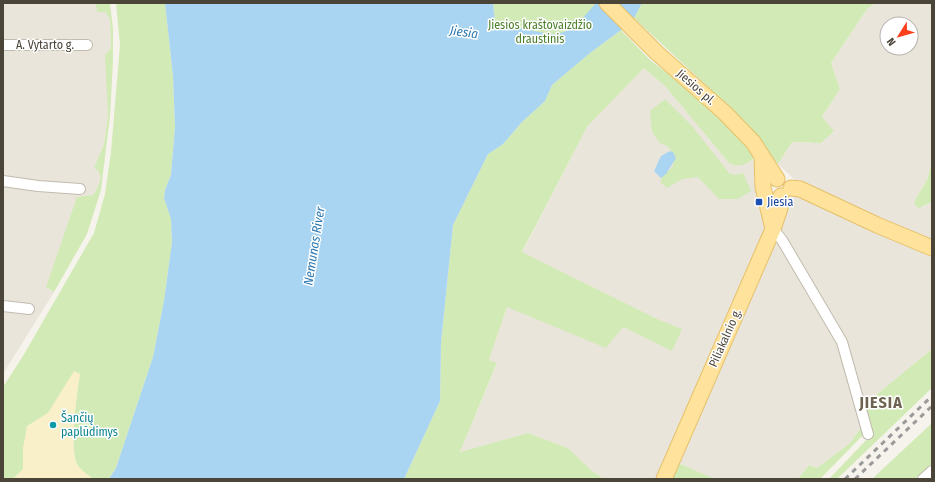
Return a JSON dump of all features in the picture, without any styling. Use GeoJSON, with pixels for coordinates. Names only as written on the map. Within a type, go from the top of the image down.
{"type":"FeatureCollection","features":[{"type":"Feature","properties":{"kind":"main road","name":"Jiesios pl."},"geometry":{"type":"LineString","coordinates":[[608,3],[634,31],[725,113],[753,142],[777,179],[786,178],[790,182],[786,192]]}},
{"type":"Feature","properties":{"kind":"main road"},"geometry":{"type":"LineString","coordinates":[[762,157],[764,186],[773,229]]}},
{"type":"Feature","properties":{"kind":"main road"},"geometry":{"type":"LineString","coordinates":[[786,192],[800,189],[863,219],[932,248]]}},
{"type":"Feature","properties":{"kind":"main road","name":"Piliakalnio g."},"geometry":{"type":"LineString","coordinates":[[664,479],[773,229],[786,192]]}},
{"type":"Feature","properties":{"kind":"street","name":"A. Vytarto g."},"geometry":{"type":"LineString","coordinates":[[3,45],[87,45]]}},
{"type":"Feature","properties":{"kind":"street"},"geometry":{"type":"LineString","coordinates":[[3,180],[38,186],[80,189]]}},
{"type":"Feature","properties":{"kind":"street"},"geometry":{"type":"LineString","coordinates":[[773,229],[782,240],[842,342],[868,434]]}},
{"type":"Feature","properties":{"kind":"street"},"geometry":{"type":"LineString","coordinates":[[3,306],[29,309]]}},
{"type":"Feature","properties":{"kind":"street"},"geometry":{"type":"LineString","coordinates":[[923,479],[932,471]]}},
{"type":"Feature","properties":{"kind":"shaded area"},"geometry":{"type":"Polygon","coordinates":[[[3,3],[96,3],[98,11],[105,12],[110,19],[111,48],[106,55],[108,116],[104,144],[94,168],[99,171],[101,175],[99,184],[93,195],[86,197],[46,287],[54,292],[3,374],[3,3]]]}},
{"type":"Feature","properties":{"kind":"shaded area"},"geometry":{"type":"Polygon","coordinates":[[[876,3],[932,3],[932,161],[927,180],[915,200],[915,205],[923,207],[932,202],[932,245],[806,187],[795,180],[778,164],[792,142],[809,143],[834,132],[822,117],[840,89],[831,63],[867,9],[876,3]]]}},
{"type":"Feature","properties":{"kind":"shaded area"},"geometry":{"type":"Polygon","coordinates":[[[644,68],[665,86],[729,163],[748,163],[753,159],[764,214],[765,231],[658,479],[604,479],[592,471],[568,448],[528,433],[460,452],[497,364],[489,360],[507,307],[522,253],[587,127],[644,68]]]}},
{"type":"Feature","properties":{"kind":"shaded area"},"geometry":{"type":"Polygon","coordinates":[[[797,194],[932,254],[932,349],[864,405],[863,425],[850,443],[817,468],[809,465],[798,479],[715,479],[678,463],[791,199],[797,194]]]}},
{"type":"Feature","properties":{"kind":"green space"},"geometry":{"type":"Polygon","coordinates":[[[96,3],[110,3],[113,29],[110,116],[101,190],[87,234],[54,292],[46,287],[77,197],[93,195],[100,181],[100,174],[94,168],[104,144],[108,116],[105,55],[111,48],[110,19],[105,12],[97,12],[96,3]]]}},
{"type":"Feature","properties":{"kind":"green space"},"geometry":{"type":"Polygon","coordinates":[[[116,3],[165,3],[173,76],[175,127],[171,175],[165,190],[164,198],[171,218],[172,242],[164,301],[153,357],[116,468],[109,479],[93,479],[77,464],[75,457],[74,434],[80,374],[74,372],[48,413],[28,426],[23,449],[23,469],[13,479],[3,479],[3,387],[23,356],[94,233],[105,194],[111,152],[120,45],[116,3]]]}},
{"type":"Feature","properties":{"kind":"green space","name":"Jiesios kraštovaizdžio draustinis"},"geometry":{"type":"Polygon","coordinates":[[[493,3],[621,3],[579,43],[495,22],[493,3]]]}},
{"type":"Feature","properties":{"kind":"green space"},"geometry":{"type":"Polygon","coordinates":[[[642,3],[876,3],[867,9],[831,63],[840,89],[822,117],[834,131],[821,143],[792,142],[778,164],[739,116],[634,18],[642,3]]]}},
{"type":"Feature","properties":{"kind":"green space"},"geometry":{"type":"Polygon","coordinates":[[[621,30],[650,60],[726,121],[753,153],[753,159],[742,165],[732,165],[729,163],[665,86],[644,68],[587,127],[522,252],[657,319],[682,329],[672,351],[623,327],[606,348],[507,307],[489,360],[497,363],[460,452],[528,433],[568,448],[592,471],[604,479],[404,479],[440,401],[441,343],[453,225],[488,154],[503,144],[522,122],[545,101],[552,85],[590,53],[621,30]]]}},
{"type":"Feature","properties":{"kind":"green space"},"geometry":{"type":"Polygon","coordinates":[[[665,99],[692,126],[729,173],[735,175],[743,173],[751,191],[738,199],[719,199],[698,177],[682,179],[667,188],[661,183],[661,178],[673,166],[674,154],[667,146],[660,143],[652,132],[650,111],[665,99]]]}},
{"type":"Feature","properties":{"kind":"green space"},"geometry":{"type":"Polygon","coordinates":[[[932,161],[932,202],[919,208],[915,205],[915,200],[927,180],[932,161]]]}},
{"type":"Feature","properties":{"kind":"green space"},"geometry":{"type":"Polygon","coordinates":[[[932,349],[932,388],[837,479],[829,479],[870,436],[864,405],[932,349]]]}},
{"type":"Feature","properties":{"kind":"green space"},"geometry":{"type":"Polygon","coordinates":[[[932,423],[932,464],[915,479],[872,479],[932,423]]]}},
{"type":"Feature","properties":{"kind":"green space"},"geometry":{"type":"Polygon","coordinates":[[[863,425],[864,434],[820,479],[798,479],[809,465],[817,468],[850,443],[863,425]]]}},
{"type":"Feature","properties":{"kind":"green space"},"geometry":{"type":"Polygon","coordinates":[[[678,463],[715,479],[671,479],[678,463]]]}},
{"type":"Feature","properties":{"kind":"sand","name":"Šančių paplūdimys"},"geometry":{"type":"Polygon","coordinates":[[[74,371],[80,374],[74,420],[75,457],[80,468],[93,479],[13,479],[23,469],[23,449],[27,426],[48,413],[74,371]]]}},
{"type":"Feature","properties":{"kind":"water","name":"Nemunas River"},"geometry":{"type":"Polygon","coordinates":[[[165,3],[493,3],[495,23],[538,32],[558,34],[574,26],[596,3],[642,3],[634,18],[552,85],[545,101],[522,122],[503,144],[488,154],[453,225],[441,343],[440,401],[404,479],[109,479],[116,468],[153,357],[164,301],[172,242],[171,219],[164,198],[165,190],[171,175],[175,127],[173,76],[165,3]]]}},
{"type":"Feature","properties":{"kind":"water"},"geometry":{"type":"Polygon","coordinates":[[[670,151],[673,152],[676,158],[666,174],[661,178],[654,171],[661,156],[670,151]]]}},
{"type":"Feature","properties":{"kind":"railway"},"geometry":{"type":"LineString","coordinates":[[845,479],[932,396]]}},
{"type":"Feature","properties":{"kind":"railway"},"geometry":{"type":"LineString","coordinates":[[855,479],[932,406]]}},
{"type":"Feature","properties":{"kind":"place","name":"Jiesia"},"geometry":{"type":"Point","coordinates":[759,202]}},
{"type":"Feature","properties":{"kind":"place","name":"Šančių paplūdimys"},"geometry":{"type":"Point","coordinates":[53,425]}},
{"type":"Feature","properties":{"kind":"district","name":"JIESIA"},"geometry":{"type":"Point","coordinates":[881,402]}}]}
